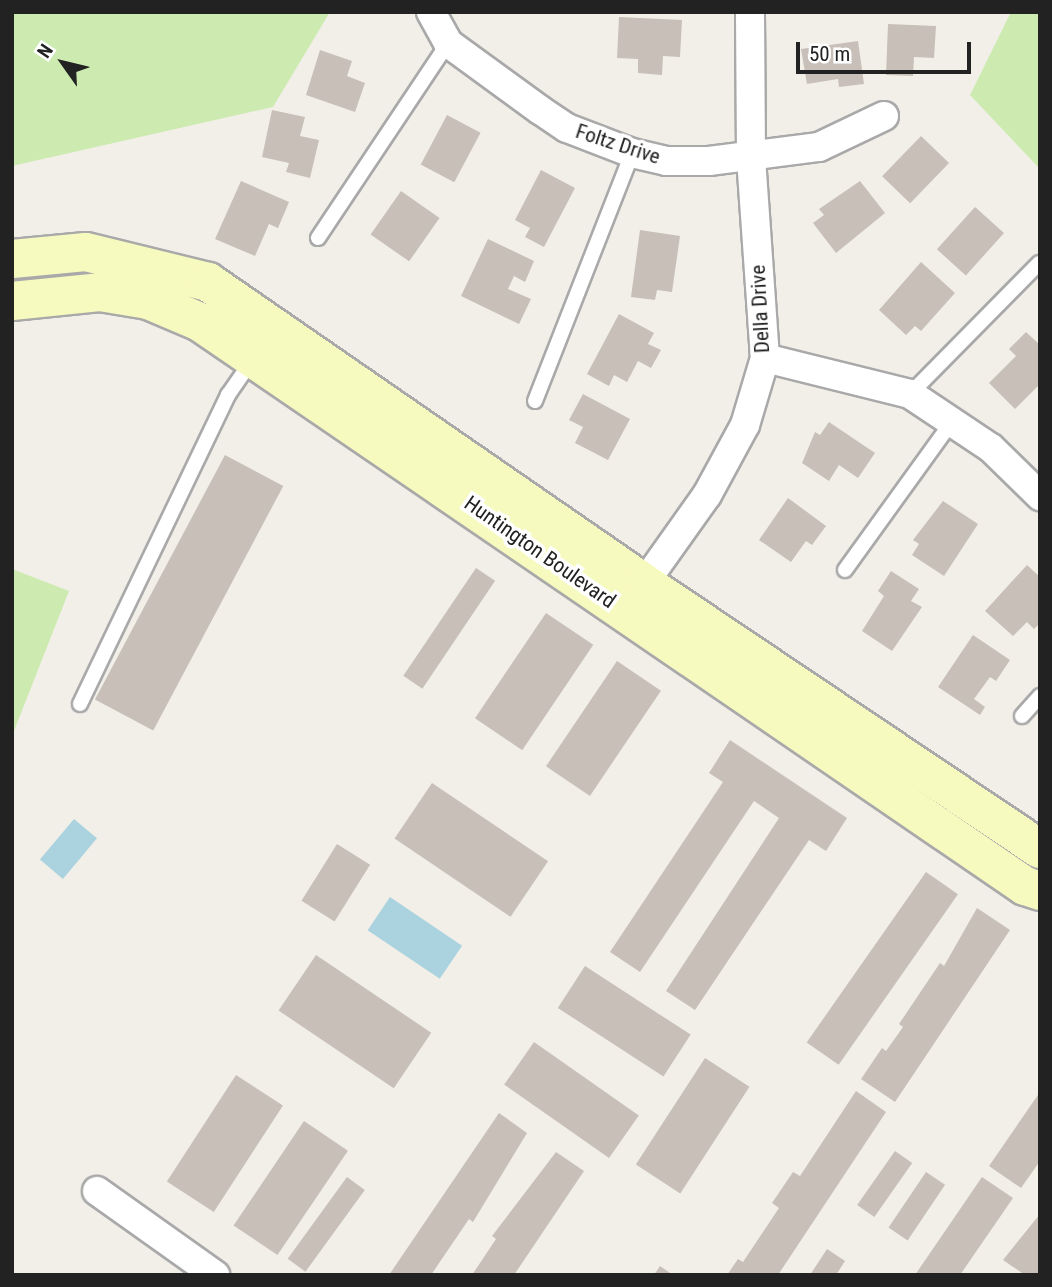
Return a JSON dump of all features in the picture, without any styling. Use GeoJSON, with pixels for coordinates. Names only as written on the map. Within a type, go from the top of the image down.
{"type":"FeatureCollection","features":[{"type":"Feature","properties":{"kind":"street","name":"Foltz Drive"},"geometry":{"type":"LineString","coordinates":[[431,12],[448,43],[567,128],[632,153],[666,161],[751,157],[819,147],[884,116]]}},
{"type":"Feature","properties":{"kind":"street","name":"Della Drive"},"geometry":{"type":"LineString","coordinates":[[634,597],[707,495],[738,437],[765,358],[751,157],[750,12]]}},
{"type":"Feature","properties":{"kind":"street","name":"Huntington Boulevard"},"geometry":{"type":"LineString","coordinates":[[12,259],[86,252],[208,282],[1025,886],[1040,891]]}},
{"type":"Feature","properties":{"kind":"street","name":"Huntington Boulevard"},"geometry":{"type":"LineString","coordinates":[[12,301],[100,292],[148,300],[200,322],[634,597],[1040,849]]}},
{"type":"Feature","properties":{"kind":"street"},"geometry":{"type":"LineString","coordinates":[[765,358],[910,394],[991,448],[1040,496]]}},
{"type":"Feature","properties":{"kind":"street"},"geometry":{"type":"LineString","coordinates":[[97,1191],[215,1275]]}},
{"type":"Feature","properties":{"kind":"lane"},"geometry":{"type":"LineString","coordinates":[[318,238],[448,43]]}},
{"type":"Feature","properties":{"kind":"lane"},"geometry":{"type":"LineString","coordinates":[[535,401],[632,153]]}},
{"type":"Feature","properties":{"kind":"lane"},"geometry":{"type":"LineString","coordinates":[[910,394],[1039,263]]}},
{"type":"Feature","properties":{"kind":"lane"},"geometry":{"type":"LineString","coordinates":[[80,704],[228,395],[254,358]]}},
{"type":"Feature","properties":{"kind":"lane"},"geometry":{"type":"LineString","coordinates":[[845,570],[951,423]]}},
{"type":"Feature","properties":{"kind":"lane"},"geometry":{"type":"LineString","coordinates":[[1022,716],[1040,696]]}},
{"type":"Feature","properties":{"kind":"green space"},"geometry":{"type":"Polygon","coordinates":[[[12,12],[330,12],[273,107],[12,166],[12,12]]]}},
{"type":"Feature","properties":{"kind":"green space"},"geometry":{"type":"Polygon","coordinates":[[[1011,12],[1040,12],[1040,169],[970,95],[1011,12]]]}},
{"type":"Feature","properties":{"kind":"green space"},"geometry":{"type":"Polygon","coordinates":[[[12,569],[69,591],[12,736],[12,569]]]}},
{"type":"Feature","properties":{"kind":"water"},"geometry":{"type":"Polygon","coordinates":[[[74,819],[97,838],[63,879],[40,860],[74,819]]]}},
{"type":"Feature","properties":{"kind":"water"},"geometry":{"type":"Polygon","coordinates":[[[390,897],[462,946],[440,979],[368,930],[390,897]]]}},
{"type":"Feature","properties":{"kind":"building"},"geometry":{"type":"Polygon","coordinates":[[[619,17],[682,20],[680,57],[663,56],[662,75],[638,73],[638,59],[617,58],[619,17]]]}},
{"type":"Feature","properties":{"kind":"building"},"geometry":{"type":"Polygon","coordinates":[[[888,24],[936,26],[934,58],[914,57],[913,76],[886,75],[888,24]]]}},
{"type":"Feature","properties":{"kind":"building"},"geometry":{"type":"Polygon","coordinates":[[[858,41],[864,84],[839,87],[838,79],[807,84],[801,49],[858,41]]]}},
{"type":"Feature","properties":{"kind":"building"},"geometry":{"type":"Polygon","coordinates":[[[320,50],[352,61],[347,76],[365,83],[355,112],[306,95],[320,50]]]}},
{"type":"Feature","properties":{"kind":"building"},"geometry":{"type":"Polygon","coordinates":[[[272,110],[305,117],[300,136],[319,140],[310,178],[286,172],[289,163],[262,157],[272,110]]]}},
{"type":"Feature","properties":{"kind":"building"},"geometry":{"type":"Polygon","coordinates":[[[447,115],[481,133],[454,182],[421,164],[447,115]]]}},
{"type":"Feature","properties":{"kind":"building"},"geometry":{"type":"Polygon","coordinates":[[[921,136],[949,163],[910,203],[882,176],[921,136]]]}},
{"type":"Feature","properties":{"kind":"building"},"geometry":{"type":"Polygon","coordinates":[[[541,170],[575,188],[544,247],[525,237],[530,228],[515,220],[541,170]]]}},
{"type":"Feature","properties":{"kind":"building"},"geometry":{"type":"Polygon","coordinates":[[[241,181],[289,202],[278,228],[269,224],[255,256],[215,239],[241,181]]]}},
{"type":"Feature","properties":{"kind":"building"},"geometry":{"type":"Polygon","coordinates":[[[860,181],[885,213],[836,253],[813,223],[824,215],[819,209],[860,181]]]}},
{"type":"Feature","properties":{"kind":"building"},"geometry":{"type":"Polygon","coordinates":[[[401,191],[440,218],[409,261],[371,234],[401,191]]]}},
{"type":"Feature","properties":{"kind":"building"},"geometry":{"type":"Polygon","coordinates":[[[975,207],[1004,233],[966,275],[937,249],[975,207]]]}},
{"type":"Feature","properties":{"kind":"building"},"geometry":{"type":"Polygon","coordinates":[[[640,230],[680,236],[672,292],[657,290],[655,300],[631,297],[640,230]]]}},
{"type":"Feature","properties":{"kind":"building"},"geometry":{"type":"Polygon","coordinates":[[[488,239],[534,261],[525,282],[514,276],[508,289],[531,299],[519,324],[461,296],[488,239]]]}},
{"type":"Feature","properties":{"kind":"building"},"geometry":{"type":"Polygon","coordinates":[[[921,262],[955,293],[921,331],[915,326],[906,335],[879,310],[921,262]]]}},
{"type":"Feature","properties":{"kind":"building"},"geometry":{"type":"Polygon","coordinates":[[[619,314],[654,333],[648,344],[661,350],[651,368],[638,361],[627,382],[614,375],[609,386],[587,374],[619,314]]]}},
{"type":"Feature","properties":{"kind":"building"},"geometry":{"type":"Polygon","coordinates":[[[1026,332],[1040,345],[1040,384],[1015,409],[989,383],[1016,356],[1009,349],[1026,332]]]}},
{"type":"Feature","properties":{"kind":"building"},"geometry":{"type":"Polygon","coordinates":[[[583,394],[630,419],[608,460],[575,443],[583,427],[569,420],[583,394]]]}},
{"type":"Feature","properties":{"kind":"building"},"geometry":{"type":"Polygon","coordinates":[[[829,422],[875,453],[858,478],[839,465],[829,481],[802,463],[815,432],[820,435],[829,422]]]}},
{"type":"Feature","properties":{"kind":"building"},"geometry":{"type":"Polygon","coordinates":[[[225,455],[283,486],[153,731],[95,700],[225,455]]]}},
{"type":"Feature","properties":{"kind":"building"},"geometry":{"type":"Polygon","coordinates":[[[788,498],[826,526],[812,545],[806,541],[791,562],[759,540],[788,498]]]}},
{"type":"Feature","properties":{"kind":"building"},"geometry":{"type":"Polygon","coordinates":[[[943,501],[978,524],[944,576],[912,555],[919,544],[913,540],[943,501]]]}},
{"type":"Feature","properties":{"kind":"building"},"geometry":{"type":"Polygon","coordinates":[[[1027,565],[1040,577],[1040,623],[1034,629],[1027,622],[1013,636],[985,611],[1027,565]]]}},
{"type":"Feature","properties":{"kind":"building"},"geometry":{"type":"Polygon","coordinates":[[[476,568],[495,581],[422,689],[403,676],[476,568]]]}},
{"type":"Feature","properties":{"kind":"building"},"geometry":{"type":"Polygon","coordinates":[[[891,571],[919,589],[911,601],[922,607],[892,651],[862,631],[884,596],[878,591],[891,571]]]}},
{"type":"Feature","properties":{"kind":"building"},"geometry":{"type":"Polygon","coordinates":[[[546,613],[593,645],[522,750],[475,718],[546,613]]]}},
{"type":"Feature","properties":{"kind":"building"},"geometry":{"type":"Polygon","coordinates":[[[973,635],[1010,660],[996,681],[990,677],[974,699],[985,707],[980,715],[938,687],[973,635]]]}},
{"type":"Feature","properties":{"kind":"building"},"geometry":{"type":"Polygon","coordinates":[[[617,661],[661,691],[590,796],[546,766],[617,661]]]}},
{"type":"Feature","properties":{"kind":"building"},"geometry":{"type":"Polygon","coordinates":[[[730,740],[847,818],[826,851],[809,840],[695,1010],[666,991],[779,818],[754,801],[640,972],[610,952],[723,782],[709,773],[730,740]]]}},
{"type":"Feature","properties":{"kind":"building"},"geometry":{"type":"Polygon","coordinates":[[[432,783],[548,861],[511,917],[395,839],[432,783]]]}},
{"type":"Feature","properties":{"kind":"building"},"geometry":{"type":"Polygon","coordinates":[[[337,844],[370,865],[335,921],[301,901],[337,844]]]}},
{"type":"Feature","properties":{"kind":"building"},"geometry":{"type":"Polygon","coordinates":[[[926,872],[958,894],[839,1065],[807,1042],[926,872]]]}},
{"type":"Feature","properties":{"kind":"building"},"geometry":{"type":"Polygon","coordinates":[[[977,908],[1010,930],[895,1102],[861,1079],[882,1048],[886,1051],[903,1027],[899,1024],[940,963],[944,966],[977,908]]]}},
{"type":"Feature","properties":{"kind":"building"},"geometry":{"type":"Polygon","coordinates":[[[316,955],[431,1033],[394,1088],[279,1011],[316,955]]]}},
{"type":"Feature","properties":{"kind":"building"},"geometry":{"type":"Polygon","coordinates":[[[585,966],[691,1035],[663,1077],[558,1008],[585,966]]]}},
{"type":"Feature","properties":{"kind":"building"},"geometry":{"type":"Polygon","coordinates":[[[534,1042],[639,1115],[609,1158],[504,1085],[534,1042]]]}},
{"type":"Feature","properties":{"kind":"building"},"geometry":{"type":"Polygon","coordinates":[[[705,1058],[749,1087],[680,1193],[636,1165],[705,1058]]]}},
{"type":"Feature","properties":{"kind":"building"},"geometry":{"type":"Polygon","coordinates":[[[236,1075],[283,1105],[214,1212],[167,1182],[236,1075]]]}},
{"type":"Feature","properties":{"kind":"building"},"geometry":{"type":"Polygon","coordinates":[[[856,1091],[886,1112],[778,1275],[727,1275],[738,1259],[743,1262],[779,1208],[772,1203],[793,1172],[800,1176],[856,1091]]]}},
{"type":"Feature","properties":{"kind":"building"},"geometry":{"type":"Polygon","coordinates":[[[1040,1092],[1040,1161],[1021,1188],[989,1166],[1040,1092]]]}},
{"type":"Feature","properties":{"kind":"building"},"geometry":{"type":"Polygon","coordinates":[[[499,1113],[527,1133],[473,1222],[469,1219],[431,1275],[389,1275],[499,1113]]]}},
{"type":"Feature","properties":{"kind":"building"},"geometry":{"type":"Polygon","coordinates":[[[304,1121],[348,1151],[277,1255],[234,1225],[304,1121]]]}},
{"type":"Feature","properties":{"kind":"building"},"geometry":{"type":"Polygon","coordinates":[[[895,1151],[912,1163],[874,1217],[857,1205],[895,1151]]]}},
{"type":"Feature","properties":{"kind":"building"},"geometry":{"type":"Polygon","coordinates":[[[556,1152],[584,1171],[514,1275],[472,1275],[496,1239],[492,1236],[556,1152]]]}},
{"type":"Feature","properties":{"kind":"building"},"geometry":{"type":"Polygon","coordinates":[[[926,1172],[945,1185],[908,1240],[889,1228],[926,1172]]]}},
{"type":"Feature","properties":{"kind":"building"},"geometry":{"type":"Polygon","coordinates":[[[347,1177],[365,1190],[305,1272],[288,1259],[347,1177]]]}},
{"type":"Feature","properties":{"kind":"building"},"geometry":{"type":"Polygon","coordinates":[[[982,1177],[1013,1198],[960,1275],[915,1275],[982,1177]]]}},
{"type":"Feature","properties":{"kind":"building"},"geometry":{"type":"Polygon","coordinates":[[[1040,1214],[1040,1275],[1025,1275],[1003,1260],[1040,1214]]]}},
{"type":"Feature","properties":{"kind":"building"},"geometry":{"type":"Polygon","coordinates":[[[827,1249],[845,1261],[836,1275],[810,1275],[827,1249]]]}},
{"type":"Feature","properties":{"kind":"building"},"geometry":{"type":"Polygon","coordinates":[[[660,1266],[673,1275],[654,1275],[660,1266]]]}}]}
